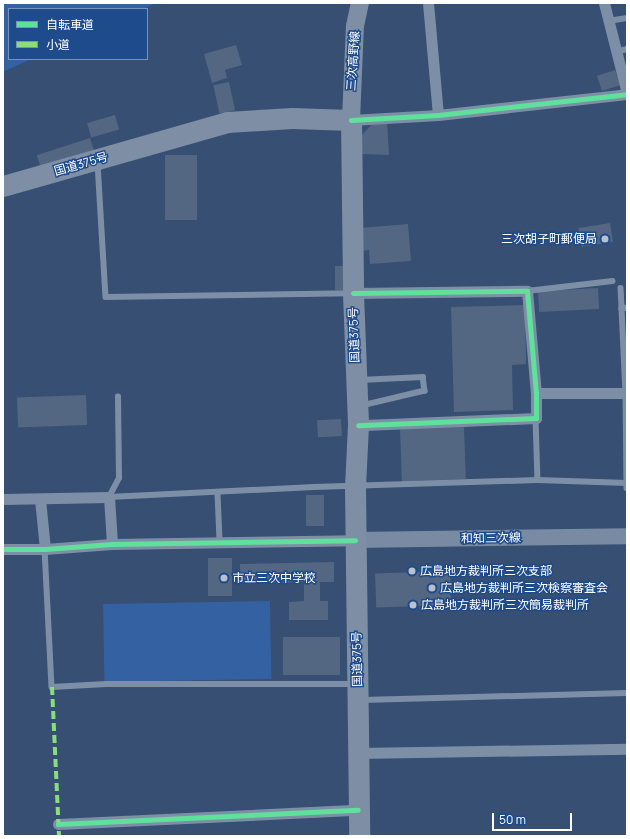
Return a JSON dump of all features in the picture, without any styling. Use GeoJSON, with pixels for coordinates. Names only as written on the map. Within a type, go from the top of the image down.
{"type":"FeatureCollection","features":[{"type":"Feature","properties":{"kind":"highway","name":"国道375号"},"geometry":{"type":"LineString","coordinates":[[3,186],[227,122],[292,118],[351,120],[353,293],[357,416],[355,540],[358,836]]}},
{"type":"Feature","properties":{"kind":"main road","name":"三次高野線"},"geometry":{"type":"LineString","coordinates":[[351,120],[355,26],[360,3]]}},
{"type":"Feature","properties":{"kind":"main road","name":"和知三次線"},"geometry":{"type":"LineString","coordinates":[[355,540],[627,536]]}},
{"type":"Feature","properties":{"kind":"street"},"geometry":{"type":"LineString","coordinates":[[428,3],[438,114]]}},
{"type":"Feature","properties":{"kind":"street"},"geometry":{"type":"LineString","coordinates":[[351,120],[438,114],[627,93],[622,50],[608,21],[604,3]]}},
{"type":"Feature","properties":{"kind":"street"},"geometry":{"type":"LineString","coordinates":[[353,293],[527,291],[536,393],[536,418],[357,416]]}},
{"type":"Feature","properties":{"kind":"street"},"geometry":{"type":"LineString","coordinates":[[536,393],[626,393]]}},
{"type":"Feature","properties":{"kind":"street"},"geometry":{"type":"LineString","coordinates":[[3,499],[109,497],[112,544]]}},
{"type":"Feature","properties":{"kind":"street"},"geometry":{"type":"LineString","coordinates":[[40,499],[45,549]]}},
{"type":"Feature","properties":{"kind":"street"},"geometry":{"type":"LineString","coordinates":[[3,550],[45,549],[112,544],[220,541],[355,540]]}},
{"type":"Feature","properties":{"kind":"street"},"geometry":{"type":"LineString","coordinates":[[358,753],[627,749]]}},
{"type":"Feature","properties":{"kind":"street"},"geometry":{"type":"LineString","coordinates":[[58,824],[358,810]]}},
{"type":"Feature","properties":{"kind":"lane"},"geometry":{"type":"LineString","coordinates":[[608,21],[627,18]]}},
{"type":"Feature","properties":{"kind":"lane"},"geometry":{"type":"LineString","coordinates":[[98,159],[106,297],[353,293]]}},
{"type":"Feature","properties":{"kind":"lane"},"geometry":{"type":"LineString","coordinates":[[527,291],[612,281]]}},
{"type":"Feature","properties":{"kind":"lane"},"geometry":{"type":"LineString","coordinates":[[621,288],[624,309],[627,488]]}},
{"type":"Feature","properties":{"kind":"lane"},"geometry":{"type":"LineString","coordinates":[[356,380],[423,377],[425,391],[357,416]]}},
{"type":"Feature","properties":{"kind":"lane"},"geometry":{"type":"LineString","coordinates":[[118,397],[119,478],[109,497],[218,493],[314,487],[355,487],[538,480],[627,483]]}},
{"type":"Feature","properties":{"kind":"lane"},"geometry":{"type":"LineString","coordinates":[[536,418],[538,480]]}},
{"type":"Feature","properties":{"kind":"lane"},"geometry":{"type":"LineString","coordinates":[[218,493],[220,541]]}},
{"type":"Feature","properties":{"kind":"lane"},"geometry":{"type":"LineString","coordinates":[[45,549],[52,688],[106,684],[357,692],[627,694]]}},
{"type":"Feature","properties":{"kind":"shaded area"},"geometry":{"type":"Polygon","coordinates":[[[3,3],[156,3],[145,8],[8,8],[8,60],[29,60],[3,72],[3,3]]]}},
{"type":"Feature","properties":{"kind":"shaded area"},"geometry":{"type":"Polygon","coordinates":[[[270,601],[271,679],[104,682],[103,604],[270,601]]]}},
{"type":"Feature","properties":{"kind":"building"},"geometry":{"type":"Polygon","coordinates":[[[236,45],[242,65],[225,70],[227,78],[212,83],[204,54],[236,45]]]}},
{"type":"Feature","properties":{"kind":"building"},"geometry":{"type":"Polygon","coordinates":[[[615,70],[620,85],[602,91],[597,76],[615,70]]]}},
{"type":"Feature","properties":{"kind":"building"},"geometry":{"type":"Polygon","coordinates":[[[229,82],[235,110],[219,114],[213,85],[229,82]]]}},
{"type":"Feature","properties":{"kind":"building"},"geometry":{"type":"Polygon","coordinates":[[[115,115],[119,129],[91,137],[87,123],[115,115]]]}},
{"type":"Feature","properties":{"kind":"building"},"geometry":{"type":"Polygon","coordinates":[[[387,122],[389,155],[360,154],[362,135],[373,123],[387,122]]]}},
{"type":"Feature","properties":{"kind":"building"},"geometry":{"type":"Polygon","coordinates":[[[90,138],[94,150],[41,168],[37,155],[90,138]]]}},
{"type":"Feature","properties":{"kind":"building"},"geometry":{"type":"Polygon","coordinates":[[[165,155],[197,155],[197,220],[165,220],[165,155]]]}},
{"type":"Feature","properties":{"kind":"building"},"geometry":{"type":"Polygon","coordinates":[[[610,223],[613,242],[581,247],[578,228],[610,223]]]}},
{"type":"Feature","properties":{"kind":"building"},"geometry":{"type":"Polygon","coordinates":[[[408,224],[411,261],[370,264],[369,250],[362,251],[360,228],[408,224]]]}},
{"type":"Feature","properties":{"kind":"building"},"geometry":{"type":"Polygon","coordinates":[[[335,266],[347,266],[347,290],[335,290],[335,266]]]}},
{"type":"Feature","properties":{"kind":"building"},"geometry":{"type":"Polygon","coordinates":[[[598,288],[599,309],[539,312],[538,291],[598,288]]]}},
{"type":"Feature","properties":{"kind":"building"},"geometry":{"type":"Polygon","coordinates":[[[525,305],[526,364],[512,365],[513,410],[454,412],[451,307],[525,305]]]}},
{"type":"Feature","properties":{"kind":"building"},"geometry":{"type":"Polygon","coordinates":[[[86,395],[87,425],[18,427],[17,397],[86,395]]]}},
{"type":"Feature","properties":{"kind":"building"},"geometry":{"type":"Polygon","coordinates":[[[341,419],[342,436],[318,437],[317,420],[341,419]]]}},
{"type":"Feature","properties":{"kind":"building"},"geometry":{"type":"Polygon","coordinates":[[[464,426],[466,479],[402,481],[400,428],[464,426]]]}},
{"type":"Feature","properties":{"kind":"building"},"geometry":{"type":"Polygon","coordinates":[[[306,495],[324,495],[324,526],[306,526],[306,495]]]}},
{"type":"Feature","properties":{"kind":"building"},"geometry":{"type":"Polygon","coordinates":[[[208,558],[232,558],[232,596],[208,596],[208,558]]]}},
{"type":"Feature","properties":{"kind":"building"},"geometry":{"type":"Polygon","coordinates":[[[334,562],[334,582],[320,582],[320,601],[328,601],[328,620],[289,620],[289,602],[304,601],[304,582],[240,583],[240,564],[334,562]]]}},
{"type":"Feature","properties":{"kind":"building"},"geometry":{"type":"Polygon","coordinates":[[[450,571],[451,605],[376,608],[375,574],[450,571]]]}},
{"type":"Feature","properties":{"kind":"building"},"geometry":{"type":"Polygon","coordinates":[[[283,637],[340,637],[340,675],[283,675],[283,637]]]}},
{"type":"Feature","properties":{"kind":"marked path"},"geometry":{"type":"LineString","coordinates":[[52,687],[59,836]]}},
{"type":"Feature","properties":{"kind":"cycle path"},"geometry":{"type":"LineString","coordinates":[[351,120],[438,115],[627,94]]}},
{"type":"Feature","properties":{"kind":"cycle path"},"geometry":{"type":"LineString","coordinates":[[353,293],[527,291],[536,393],[536,418],[358,425]]}},
{"type":"Feature","properties":{"kind":"cycle path"},"geometry":{"type":"LineString","coordinates":[[3,549],[45,549],[112,544],[355,540]]}},
{"type":"Feature","properties":{"kind":"cycle path"},"geometry":{"type":"LineString","coordinates":[[58,824],[358,810]]}},
{"type":"Feature","properties":{"kind":"place","name":"三次胡子町郵便局"},"geometry":{"type":"Point","coordinates":[605,239]}},
{"type":"Feature","properties":{"kind":"place","name":"広島地方裁判所三次支部"},"geometry":{"type":"Point","coordinates":[412,571]}},
{"type":"Feature","properties":{"kind":"place","name":"市立三次中学校"},"geometry":{"type":"Point","coordinates":[224,578]}},
{"type":"Feature","properties":{"kind":"place","name":"広島地方裁判所三次検察審査会"},"geometry":{"type":"Point","coordinates":[432,588]}},
{"type":"Feature","properties":{"kind":"place","name":"広島地方裁判所三次簡易裁判所"},"geometry":{"type":"Point","coordinates":[413,605]}}]}
